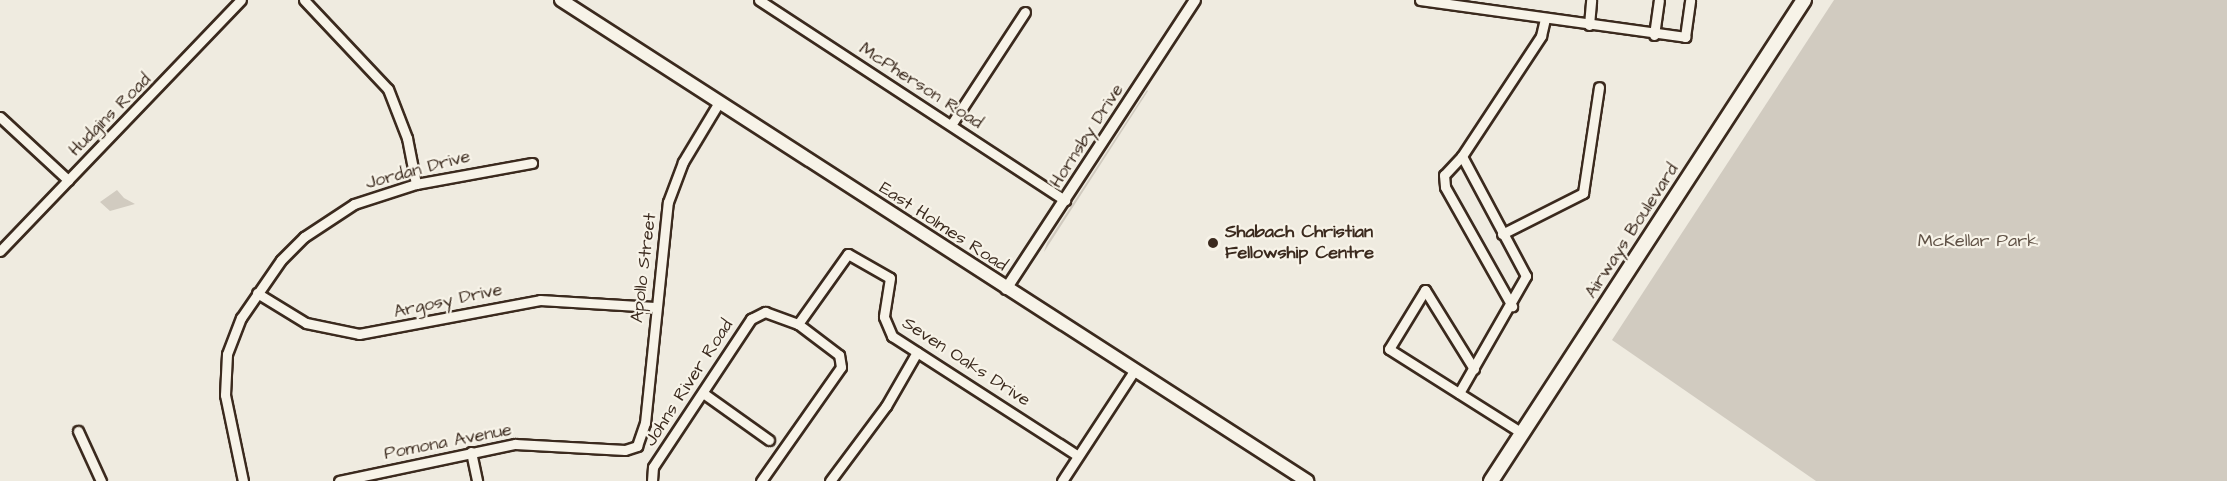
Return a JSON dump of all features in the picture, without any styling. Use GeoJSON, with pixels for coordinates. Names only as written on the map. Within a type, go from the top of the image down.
{"type":"FeatureCollection","features":[{"type":"Feature","properties":{"kind":"main road","name":"East Holmes Road"},"geometry":{"type":"LineString","coordinates":[[561,0],[718,104],[1307,481]]}},
{"type":"Feature","properties":{"kind":"main road","name":"Airways Boulevard"},"geometry":{"type":"LineString","coordinates":[[1491,481],[1804,0]]}},
{"type":"Feature","properties":{"kind":"street","name":"Hudgins Road"},"geometry":{"type":"LineString","coordinates":[[0,251],[242,0]]}},
{"type":"Feature","properties":{"kind":"street"},"geometry":{"type":"LineString","coordinates":[[304,0],[388,89],[407,138],[416,184]]}},
{"type":"Feature","properties":{"kind":"street","name":"McPherson Road"},"geometry":{"type":"LineString","coordinates":[[759,0],[1065,200]]}},
{"type":"Feature","properties":{"kind":"street","name":"Hornsby Drive"},"geometry":{"type":"LineString","coordinates":[[1006,289],[1195,0]]}},
{"type":"Feature","properties":{"kind":"street"},"geometry":{"type":"LineString","coordinates":[[1420,0],[1450,2],[1654,35],[1685,37],[1690,0]]}},
{"type":"Feature","properties":{"kind":"street"},"geometry":{"type":"LineString","coordinates":[[1589,25],[1591,0]]}},
{"type":"Feature","properties":{"kind":"street"},"geometry":{"type":"LineString","coordinates":[[1654,35],[1659,0]]}},
{"type":"Feature","properties":{"kind":"street"},"geometry":{"type":"LineString","coordinates":[[951,125],[1025,12]]}},
{"type":"Feature","properties":{"kind":"street"},"geometry":{"type":"LineString","coordinates":[[1512,306],[1445,187],[1443,175],[1461,156],[1541,36],[1545,18]]}},
{"type":"Feature","properties":{"kind":"street"},"geometry":{"type":"LineString","coordinates":[[1502,234],[1583,193],[1599,87]]}},
{"type":"Feature","properties":{"kind":"street","name":"Apollo Street"},"geometry":{"type":"LineString","coordinates":[[637,446],[645,423],[655,307],[671,194],[683,162],[718,104]]}},
{"type":"Feature","properties":{"kind":"street"},"geometry":{"type":"LineString","coordinates":[[0,117],[68,180]]}},
{"type":"Feature","properties":{"kind":"street"},"geometry":{"type":"LineString","coordinates":[[1459,393],[1512,306],[1526,276],[1461,156]]}},
{"type":"Feature","properties":{"kind":"street","name":"Jordan Drive"},"geometry":{"type":"LineString","coordinates":[[243,481],[225,375],[235,332],[257,293],[304,237],[354,204],[416,184],[532,163]]}},
{"type":"Feature","properties":{"kind":"street","name":"Seven Oaks Drive"},"geometry":{"type":"LineString","coordinates":[[798,324],[841,258],[852,254],[890,278],[885,326],[917,352],[1078,456]]}},
{"type":"Feature","properties":{"kind":"street"},"geometry":{"type":"LineString","coordinates":[[1474,369],[1425,290],[1389,349],[1522,433]]}},
{"type":"Feature","properties":{"kind":"street","name":"Argosy Drive"},"geometry":{"type":"LineString","coordinates":[[257,293],[306,323],[359,334],[540,300],[655,307]]}},
{"type":"Feature","properties":{"kind":"street","name":"Johns River Road"},"geometry":{"type":"LineString","coordinates":[[652,481],[653,467],[755,314],[765,312],[798,324],[839,355],[841,367],[761,481]]}},
{"type":"Feature","properties":{"kind":"street"},"geometry":{"type":"LineString","coordinates":[[830,481],[886,406],[917,352]]}},
{"type":"Feature","properties":{"kind":"street"},"geometry":{"type":"LineString","coordinates":[[1062,481],[1134,371]]}},
{"type":"Feature","properties":{"kind":"street"},"geometry":{"type":"LineString","coordinates":[[703,393],[769,440]]}},
{"type":"Feature","properties":{"kind":"street"},"geometry":{"type":"LineString","coordinates":[[78,431],[101,481]]}},
{"type":"Feature","properties":{"kind":"street","name":"Pomona Avenue"},"geometry":{"type":"LineString","coordinates":[[339,481],[471,452],[531,443],[625,450],[637,446]]}},
{"type":"Feature","properties":{"kind":"street"},"geometry":{"type":"LineString","coordinates":[[471,452],[477,481]]}},
{"type":"Feature","properties":{"kind":"green space","name":"McKellar Park"},"geometry":{"type":"Polygon","coordinates":[[[1834,0],[2227,0],[2227,481],[1816,481],[1612,340],[1834,0]]]}},
{"type":"Feature","properties":{"kind":"green space"},"geometry":{"type":"Polygon","coordinates":[[[1148,91],[1044,252],[1047,243],[1148,91]]]}},
{"type":"Feature","properties":{"kind":"green space"},"geometry":{"type":"Polygon","coordinates":[[[117,190],[124,198],[135,204],[110,211],[100,202],[117,190]]]}},
{"type":"Feature","properties":{"kind":"place","name":"Shabach Christian Fellowship Centre"},"geometry":{"type":"Point","coordinates":[1213,243]}}]}
